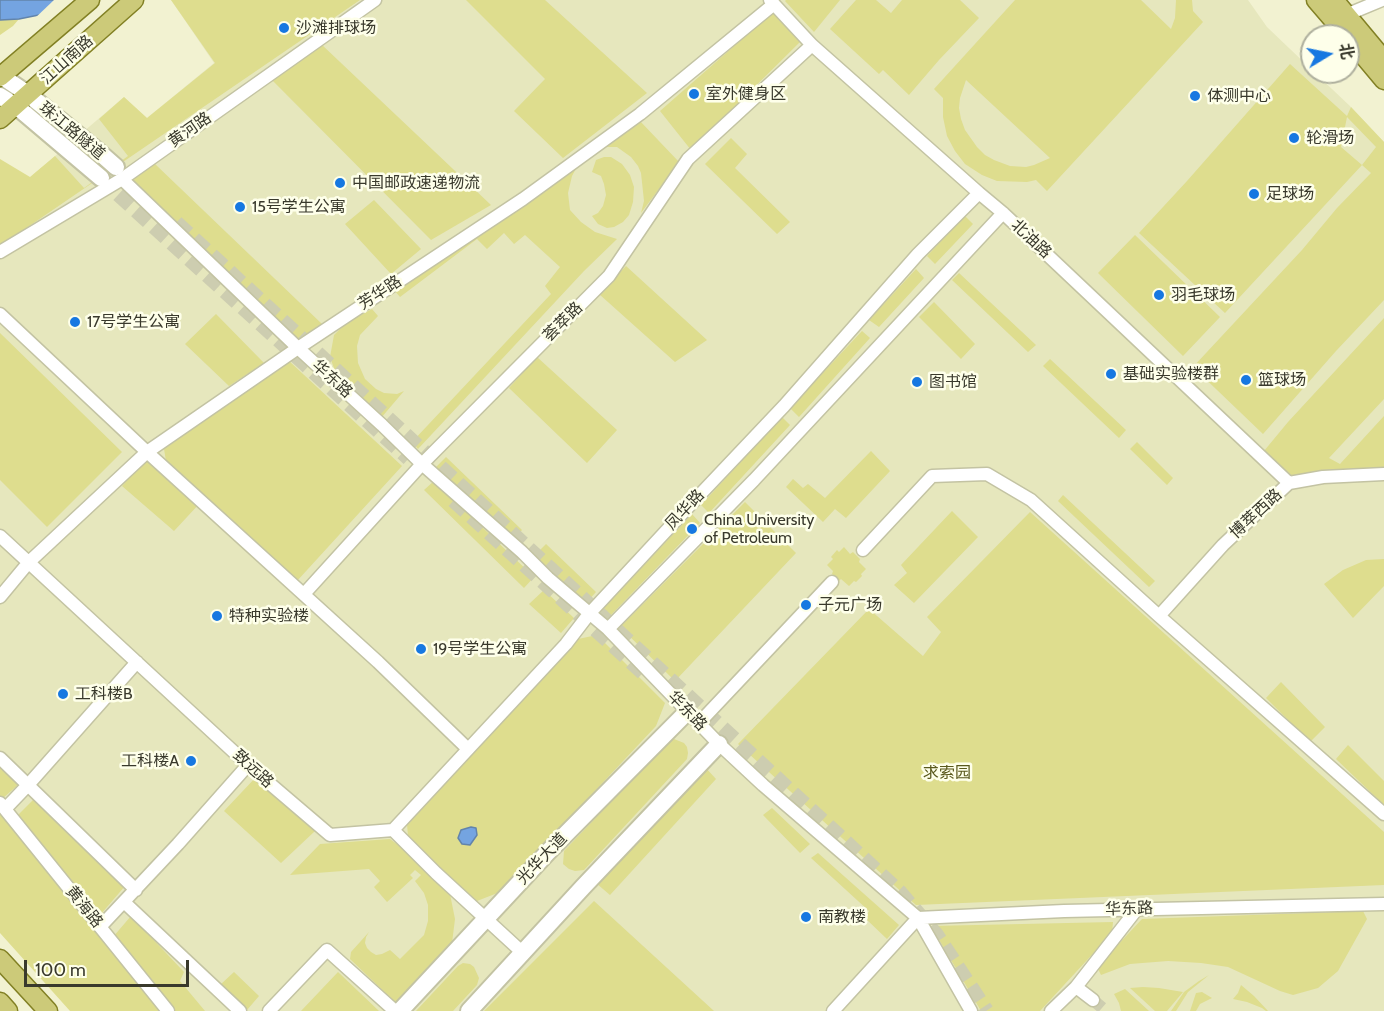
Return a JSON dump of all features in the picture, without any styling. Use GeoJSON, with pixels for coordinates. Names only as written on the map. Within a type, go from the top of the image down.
{"type":"FeatureCollection","features":[{"type":"Feature","properties":{"kind":"main road","name":"江山南路"},"geometry":{"type":"LineString","coordinates":[[0,76],[90,0]]}},
{"type":"Feature","properties":{"kind":"main road"},"geometry":{"type":"LineString","coordinates":[[1316,0],[1341,24]]}},
{"type":"Feature","properties":{"kind":"main road"},"geometry":{"type":"LineString","coordinates":[[1334,0],[1343,24]]}},
{"type":"Feature","properties":{"kind":"main road","name":"江山南路"},"geometry":{"type":"LineString","coordinates":[[0,119],[132,2]]}},
{"type":"Feature","properties":{"kind":"main road"},"geometry":{"type":"LineString","coordinates":[[1360,40],[1384,60]]}},
{"type":"Feature","properties":{"kind":"main road"},"geometry":{"type":"LineString","coordinates":[[1360,48],[1384,80]]}},
{"type":"Feature","properties":{"kind":"main road"},"geometry":{"type":"LineString","coordinates":[[0,959],[48,1011]]}},
{"type":"Feature","properties":{"kind":"main road"},"geometry":{"type":"LineString","coordinates":[[0,1002],[8,1011]]}},
{"type":"Feature","properties":{"kind":"street","name":"黄河路"},"geometry":{"type":"LineString","coordinates":[[0,252],[375,0]]}},
{"type":"Feature","properties":{"kind":"street"},"geometry":{"type":"LineString","coordinates":[[1350,24],[1382,0]]}},
{"type":"Feature","properties":{"kind":"street","name":"北油路"},"geometry":{"type":"LineString","coordinates":[[772,2],[812,45],[1003,213],[1289,483]]}},
{"type":"Feature","properties":{"kind":"street","name":"芳华路"},"geometry":{"type":"LineString","coordinates":[[0,597],[29,562],[147,452],[298,348],[530,195],[640,114],[772,2]]}},
{"type":"Feature","properties":{"kind":"street","name":"荟萃路"},"geometry":{"type":"LineString","coordinates":[[304,594],[422,464],[609,276],[688,159],[812,45]]}},
{"type":"Feature","properties":{"kind":"street"},"geometry":{"type":"LineString","coordinates":[[0,76],[22,100]]}},
{"type":"Feature","properties":{"kind":"street"},"geometry":{"type":"LineString","coordinates":[[0,96],[22,100]]}},
{"type":"Feature","properties":{"kind":"street","name":"珠江路隧道"},"geometry":{"type":"LineString","coordinates":[[22,100],[99,152],[119,173]]}},
{"type":"Feature","properties":{"kind":"street","name":"珠江路隧道"},"geometry":{"type":"LineString","coordinates":[[22,100],[101,178]]}},
{"type":"Feature","properties":{"kind":"street","name":"华东路"},"geometry":{"type":"LineString","coordinates":[[119,173],[298,348],[422,464],[608,629],[719,744],[918,918],[1137,909],[1384,904]]}},
{"type":"Feature","properties":{"kind":"street","name":"凤华路"},"geometry":{"type":"LineString","coordinates":[[393,830],[566,644],[589,614],[692,502],[784,406],[918,254],[979,193]]}},
{"type":"Feature","properties":{"kind":"street","name":"凤华路"},"geometry":{"type":"LineString","coordinates":[[608,629],[754,480],[1003,213]]}},
{"type":"Feature","properties":{"kind":"street"},"geometry":{"type":"LineString","coordinates":[[0,314],[147,452],[390,673],[468,749]]}},
{"type":"Feature","properties":{"kind":"street"},"geometry":{"type":"LineString","coordinates":[[863,550],[932,476],[987,474],[1031,500],[1158,616],[1384,814]]}},
{"type":"Feature","properties":{"kind":"street","name":"博萃西路"},"geometry":{"type":"LineString","coordinates":[[1158,616],[1223,544],[1289,483],[1323,477],[1384,474]]}},
{"type":"Feature","properties":{"kind":"street","name":"致远路"},"geometry":{"type":"LineString","coordinates":[[0,536],[248,765],[330,835],[393,830]]}},
{"type":"Feature","properties":{"kind":"street","name":"光华大道"},"geometry":{"type":"LineString","coordinates":[[400,1011],[548,852],[693,718],[832,582]]}},
{"type":"Feature","properties":{"kind":"street"},"geometry":{"type":"LineString","coordinates":[[2,806],[28,785],[137,662]]}},
{"type":"Feature","properties":{"kind":"street"},"geometry":{"type":"LineString","coordinates":[[469,1011],[719,744]]}},
{"type":"Feature","properties":{"kind":"street"},"geometry":{"type":"LineString","coordinates":[[0,758],[136,890]]}},
{"type":"Feature","properties":{"kind":"street"},"geometry":{"type":"LineString","coordinates":[[100,927],[248,765]]}},
{"type":"Feature","properties":{"kind":"street","name":"黄海路"},"geometry":{"type":"LineString","coordinates":[[2,806],[168,1011]]}},
{"type":"Feature","properties":{"kind":"street"},"geometry":{"type":"LineString","coordinates":[[393,830],[523,953]]}},
{"type":"Feature","properties":{"kind":"street"},"geometry":{"type":"LineString","coordinates":[[124,902],[240,1011]]}},
{"type":"Feature","properties":{"kind":"street"},"geometry":{"type":"LineString","coordinates":[[1051,1011],[1076,987],[1137,909]]}},
{"type":"Feature","properties":{"kind":"street"},"geometry":{"type":"LineString","coordinates":[[833,1011],[918,918],[971,1011]]}},
{"type":"Feature","properties":{"kind":"street"},"geometry":{"type":"LineString","coordinates":[[269,1011],[327,950],[395,1011]]}},
{"type":"Feature","properties":{"kind":"street"},"geometry":{"type":"LineString","coordinates":[[1076,987],[1093,1000]]}},
{"type":"Feature","properties":{"kind":"shaded area","name":"China University of Petroleum"},"geometry":{"type":"Polygon","coordinates":[[[171,0],[1248,0],[1267,27],[1300,59],[1300,84],[1327,84],[1384,142],[1384,1011],[140,1011],[0,855],[0,203],[124,97],[147,118],[214,63],[171,0]]]}},
{"type":"Feature","properties":{"kind":"green space"},"geometry":{"type":"Polygon","coordinates":[[[171,0],[360,0],[0,246],[0,159],[30,177],[55,156],[84,188],[128,156],[99,119],[124,97],[147,118],[215,63],[171,0]]]}},
{"type":"Feature","properties":{"kind":"green space"},"geometry":{"type":"Polygon","coordinates":[[[466,0],[545,0],[647,93],[563,158],[514,111],[545,79],[466,0]]]}},
{"type":"Feature","properties":{"kind":"green space"},"geometry":{"type":"Polygon","coordinates":[[[786,0],[840,0],[814,32],[786,0]]]}},
{"type":"Feature","properties":{"kind":"green space"},"geometry":{"type":"Polygon","coordinates":[[[856,0],[876,0],[891,13],[902,0],[960,0],[979,18],[909,95],[883,70],[879,74],[830,29],[856,0]]]}},
{"type":"Feature","properties":{"kind":"green space"},"geometry":{"type":"Polygon","coordinates":[[[1015,0],[1141,0],[1171,29],[1175,18],[1176,0],[1192,0],[1193,11],[1203,22],[1047,191],[1036,180],[997,181],[965,164],[947,136],[943,117],[943,98],[934,89],[1015,0]],[[966,80],[960,98],[961,119],[965,130],[985,155],[1010,166],[1026,167],[1050,158],[966,80]]]}},
{"type":"Feature","properties":{"kind":"green space"},"geometry":{"type":"Polygon","coordinates":[[[773,12],[801,41],[691,150],[660,111],[773,12]]]}},
{"type":"Feature","properties":{"kind":"green space"},"geometry":{"type":"Polygon","coordinates":[[[19,19],[13,26],[0,35],[0,20],[19,19]]]}},
{"type":"Feature","properties":{"kind":"green space"},"geometry":{"type":"Polygon","coordinates":[[[321,44],[491,205],[431,240],[272,80],[321,44]]]}},
{"type":"Feature","properties":{"kind":"green space"},"geometry":{"type":"Polygon","coordinates":[[[1290,64],[1300,73],[1300,84],[1312,84],[1347,116],[1351,107],[1384,142],[1384,300],[1263,434],[1193,367],[1371,173],[1362,165],[1225,313],[1139,233],[1290,64]],[[1347,117],[1341,147],[1362,165],[1376,147],[1347,117]]]}},
{"type":"Feature","properties":{"kind":"green space"},"geometry":{"type":"Polygon","coordinates":[[[639,120],[679,162],[641,213],[644,201],[638,166],[631,157],[617,147],[601,147],[639,120]]]}},
{"type":"Feature","properties":{"kind":"green space"},"geometry":{"type":"Polygon","coordinates":[[[731,138],[747,154],[735,168],[790,222],[777,234],[705,164],[731,138]]]}},
{"type":"Feature","properties":{"kind":"green space"},"geometry":{"type":"Polygon","coordinates":[[[611,157],[622,164],[630,175],[634,187],[629,215],[623,222],[607,228],[598,224],[592,216],[598,213],[603,206],[606,195],[601,176],[592,172],[596,160],[611,157]]]}},
{"type":"Feature","properties":{"kind":"green space"},"geometry":{"type":"Polygon","coordinates":[[[155,164],[322,324],[298,340],[130,179],[155,164]]]}},
{"type":"Feature","properties":{"kind":"green space"},"geometry":{"type":"Polygon","coordinates":[[[578,165],[572,176],[568,193],[570,210],[595,232],[617,239],[584,271],[418,449],[412,442],[551,294],[545,286],[560,267],[525,235],[514,244],[504,233],[487,249],[477,239],[400,297],[394,290],[578,165]]]}},
{"type":"Feature","properties":{"kind":"green space"},"geometry":{"type":"Polygon","coordinates":[[[374,200],[421,249],[391,274],[345,224],[374,200]]]}},
{"type":"Feature","properties":{"kind":"green space"},"geometry":{"type":"Polygon","coordinates":[[[965,216],[973,224],[935,264],[927,256],[965,216]]]}},
{"type":"Feature","properties":{"kind":"green space","name":"羽毛球场"},"geometry":{"type":"Polygon","coordinates":[[[1135,235],[1220,317],[1183,356],[1098,273],[1135,235]]]}},
{"type":"Feature","properties":{"kind":"green space"},"geometry":{"type":"Polygon","coordinates":[[[626,266],[707,340],[675,362],[599,294],[626,266]]]}},
{"type":"Feature","properties":{"kind":"green space"},"geometry":{"type":"Polygon","coordinates":[[[916,269],[924,278],[879,327],[869,320],[916,269]]]}},
{"type":"Feature","properties":{"kind":"green space"},"geometry":{"type":"Polygon","coordinates":[[[959,273],[1036,345],[1028,352],[952,280],[959,273]]]}},
{"type":"Feature","properties":{"kind":"green space"},"geometry":{"type":"Polygon","coordinates":[[[934,302],[975,344],[961,359],[919,317],[934,302]]]}},
{"type":"Feature","properties":{"kind":"green space"},"geometry":{"type":"Polygon","coordinates":[[[372,309],[378,316],[360,335],[357,346],[358,363],[365,379],[376,389],[384,393],[397,394],[404,391],[381,418],[335,371],[330,357],[334,335],[346,323],[372,309]]]}},
{"type":"Feature","properties":{"kind":"green space"},"geometry":{"type":"Polygon","coordinates":[[[216,314],[264,363],[229,386],[185,344],[216,314]]]}},
{"type":"Feature","properties":{"kind":"green space"},"geometry":{"type":"Polygon","coordinates":[[[1384,318],[1384,399],[1329,458],[1340,464],[1384,416],[1384,467],[1292,476],[1264,451],[1384,318]]]}},
{"type":"Feature","properties":{"kind":"green space"},"geometry":{"type":"Polygon","coordinates":[[[862,331],[870,338],[799,417],[790,408],[862,331]]]}},
{"type":"Feature","properties":{"kind":"green space"},"geometry":{"type":"Polygon","coordinates":[[[0,333],[122,452],[47,527],[0,480],[0,333]]]}},
{"type":"Feature","properties":{"kind":"green space"},"geometry":{"type":"Polygon","coordinates":[[[537,357],[617,430],[587,463],[509,388],[537,357]]]}},
{"type":"Feature","properties":{"kind":"green space"},"geometry":{"type":"Polygon","coordinates":[[[1050,359],[1126,430],[1119,438],[1043,366],[1050,359]]]}},
{"type":"Feature","properties":{"kind":"green space"},"geometry":{"type":"Polygon","coordinates":[[[289,361],[402,466],[297,581],[166,461],[164,449],[289,361]]]}},
{"type":"Feature","properties":{"kind":"green space"},"geometry":{"type":"Polygon","coordinates":[[[782,417],[790,425],[709,513],[701,505],[782,417]]]}},
{"type":"Feature","properties":{"kind":"green space"},"geometry":{"type":"Polygon","coordinates":[[[1137,442],[1173,478],[1167,485],[1130,449],[1137,442]]]}},
{"type":"Feature","properties":{"kind":"green space"},"geometry":{"type":"Polygon","coordinates":[[[871,451],[890,471],[846,518],[835,509],[823,522],[786,487],[793,479],[803,488],[808,484],[825,498],[871,451]]]}},
{"type":"Feature","properties":{"kind":"green space"},"geometry":{"type":"Polygon","coordinates":[[[446,457],[522,530],[513,540],[436,467],[446,457]]]}},
{"type":"Feature","properties":{"kind":"green space"},"geometry":{"type":"Polygon","coordinates":[[[147,458],[200,503],[174,531],[122,486],[147,458]]]}},
{"type":"Feature","properties":{"kind":"green space"},"geometry":{"type":"Polygon","coordinates":[[[434,481],[534,577],[524,588],[424,490],[434,481]]]}},
{"type":"Feature","properties":{"kind":"green space"},"geometry":{"type":"Polygon","coordinates":[[[1063,495],[1155,581],[1149,587],[1058,501],[1063,495]]]}},
{"type":"Feature","properties":{"kind":"green space"},"geometry":{"type":"Polygon","coordinates":[[[745,502],[796,553],[675,681],[620,627],[745,502]]]}},
{"type":"Feature","properties":{"kind":"green space"},"geometry":{"type":"Polygon","coordinates":[[[952,511],[978,537],[914,603],[894,585],[907,573],[901,565],[952,511]]]}},
{"type":"Feature","properties":{"kind":"green space","name":"求索园"},"geometry":{"type":"Polygon","coordinates":[[[1030,512],[1384,832],[1384,885],[916,905],[738,744],[869,609],[923,656],[941,632],[927,617],[1030,512]]]}},
{"type":"Feature","properties":{"kind":"green space"},"geometry":{"type":"Polygon","coordinates":[[[692,514],[700,523],[609,617],[602,610],[692,514]]]}},
{"type":"Feature","properties":{"kind":"green space"},"geometry":{"type":"Polygon","coordinates":[[[546,544],[596,592],[585,604],[534,556],[546,544]]]}},
{"type":"Feature","properties":{"kind":"green space"},"geometry":{"type":"Polygon","coordinates":[[[844,547],[850,554],[853,552],[860,559],[859,562],[866,569],[856,582],[854,581],[849,586],[841,579],[839,581],[827,565],[837,550],[839,552],[844,547]]]}},
{"type":"Feature","properties":{"kind":"green space"},"geometry":{"type":"Polygon","coordinates":[[[1384,559],[1384,586],[1353,618],[1324,584],[1343,570],[1366,560],[1384,559]]]}},
{"type":"Feature","properties":{"kind":"green space"},"geometry":{"type":"Polygon","coordinates":[[[544,590],[574,618],[561,633],[529,604],[544,590]]]}},
{"type":"Feature","properties":{"kind":"green space"},"geometry":{"type":"Polygon","coordinates":[[[597,635],[665,703],[656,726],[500,892],[477,901],[408,836],[407,824],[578,639],[597,635]]]}},
{"type":"Feature","properties":{"kind":"green space"},"geometry":{"type":"Polygon","coordinates":[[[1281,682],[1325,727],[1310,742],[1266,698],[1281,682]]]}},
{"type":"Feature","properties":{"kind":"green space"},"geometry":{"type":"Polygon","coordinates":[[[674,739],[684,743],[687,747],[687,759],[584,870],[575,871],[563,864],[564,851],[669,741],[674,739]]]}},
{"type":"Feature","properties":{"kind":"green space"},"geometry":{"type":"Polygon","coordinates":[[[1348,745],[1384,781],[1384,805],[1336,759],[1348,745]]]}},
{"type":"Feature","properties":{"kind":"green space"},"geometry":{"type":"Polygon","coordinates":[[[0,765],[19,784],[2,799],[0,796],[0,765]]]}},
{"type":"Feature","properties":{"kind":"green space"},"geometry":{"type":"Polygon","coordinates":[[[704,766],[716,779],[610,895],[596,883],[704,766]]]}},
{"type":"Feature","properties":{"kind":"green space"},"geometry":{"type":"Polygon","coordinates":[[[257,776],[315,831],[281,863],[224,811],[257,776]]]}},
{"type":"Feature","properties":{"kind":"green space"},"geometry":{"type":"Polygon","coordinates":[[[34,799],[125,886],[101,914],[96,914],[16,817],[34,799]]]}},
{"type":"Feature","properties":{"kind":"green space"},"geometry":{"type":"Polygon","coordinates":[[[772,808],[810,844],[800,853],[763,815],[772,808]]]}},
{"type":"Feature","properties":{"kind":"green space"},"geometry":{"type":"Polygon","coordinates":[[[0,809],[165,1011],[70,1011],[0,933],[0,809]]]}},
{"type":"Feature","properties":{"kind":"green space"},"geometry":{"type":"Polygon","coordinates":[[[390,839],[419,861],[450,894],[455,919],[452,943],[395,1002],[350,959],[351,952],[369,932],[365,943],[371,952],[376,955],[390,950],[400,959],[424,935],[428,921],[428,905],[424,893],[415,881],[421,875],[415,870],[410,875],[413,878],[387,902],[374,887],[380,881],[369,869],[290,875],[320,844],[390,839]]]}},
{"type":"Feature","properties":{"kind":"green space"},"geometry":{"type":"Polygon","coordinates":[[[818,853],[899,925],[887,939],[865,918],[869,911],[811,858],[818,853]]]}},
{"type":"Feature","properties":{"kind":"green space"},"geometry":{"type":"Polygon","coordinates":[[[594,901],[714,1011],[484,1011],[594,901]]]}},
{"type":"Feature","properties":{"kind":"green space"},"geometry":{"type":"Polygon","coordinates":[[[1363,911],[1367,919],[1338,971],[1318,988],[1293,995],[1228,967],[1201,963],[1168,961],[1130,964],[1101,975],[1097,967],[1142,919],[1363,911]]]}},
{"type":"Feature","properties":{"kind":"green space"},"geometry":{"type":"Polygon","coordinates":[[[131,916],[184,972],[180,981],[205,1011],[175,1011],[113,937],[131,916]]]}},
{"type":"Feature","properties":{"kind":"green space"},"geometry":{"type":"Polygon","coordinates":[[[1113,922],[1112,933],[1040,1011],[981,1011],[931,926],[1113,922]]]}},
{"type":"Feature","properties":{"kind":"green space"},"geometry":{"type":"Polygon","coordinates":[[[463,963],[474,967],[479,978],[477,985],[453,1011],[416,1011],[458,966],[463,963]]]}},
{"type":"Feature","properties":{"kind":"green space"},"geometry":{"type":"Polygon","coordinates":[[[234,972],[259,996],[247,1010],[220,985],[234,972]]]}},
{"type":"Feature","properties":{"kind":"green space"},"geometry":{"type":"Polygon","coordinates":[[[338,972],[379,1011],[301,1011],[338,972]]]}},
{"type":"Feature","properties":{"kind":"green space"},"geometry":{"type":"Polygon","coordinates":[[[1209,975],[1188,992],[1176,1011],[1171,1011],[1184,992],[1209,975]]]}},
{"type":"Feature","properties":{"kind":"green space"},"geometry":{"type":"Polygon","coordinates":[[[1241,985],[1254,996],[1268,1011],[1233,999],[1241,985]]]}},
{"type":"Feature","properties":{"kind":"green space"},"geometry":{"type":"Polygon","coordinates":[[[1143,987],[1183,992],[1167,1011],[1155,1011],[1130,988],[1143,987]]]}},
{"type":"Feature","properties":{"kind":"green space"},"geometry":{"type":"Polygon","coordinates":[[[1125,989],[1149,1011],[1121,1011],[1114,994],[1125,989]]]}},
{"type":"Feature","properties":{"kind":"green space"},"geometry":{"type":"Polygon","coordinates":[[[1202,992],[1212,998],[1200,1004],[1196,1011],[1190,1011],[1196,993],[1202,992]]]}},
{"type":"Feature","properties":{"kind":"water"},"geometry":{"type":"Polygon","coordinates":[[[0,0],[113,0],[19,19],[0,20],[0,0]]]}},
{"type":"Feature","properties":{"kind":"water"},"geometry":{"type":"Polygon","coordinates":[[[476,828],[477,835],[470,845],[462,844],[458,838],[461,830],[476,828]]]}},
{"type":"Feature","properties":{"kind":"pier"},"geometry":{"type":"Polygon","coordinates":[[[54,0],[116,0],[114,3],[33,20],[54,0]]]}},
{"type":"Feature","properties":{"kind":"tunnel"},"geometry":{"type":"LineString","coordinates":[[101,178],[409,458]]}},
{"type":"Feature","properties":{"kind":"tunnel"},"geometry":{"type":"LineString","coordinates":[[176,223],[899,892],[936,935],[986,1011]]}},
{"type":"Feature","properties":{"kind":"tunnel"},"geometry":{"type":"LineString","coordinates":[[454,500],[644,673]]}},
{"type":"Feature","properties":{"kind":"tunnel"},"geometry":{"type":"LineString","coordinates":[[1093,1000],[1106,1011]]}},
{"type":"Feature","properties":{"kind":"place","name":"沙滩排球场"},"geometry":{"type":"Point","coordinates":[284,28]}},
{"type":"Feature","properties":{"kind":"place","name":"室外健身区"},"geometry":{"type":"Point","coordinates":[694,94]}},
{"type":"Feature","properties":{"kind":"place","name":"体测中心"},"geometry":{"type":"Point","coordinates":[1195,96]}},
{"type":"Feature","properties":{"kind":"place","name":"轮滑场"},"geometry":{"type":"Point","coordinates":[1294,138]}},
{"type":"Feature","properties":{"kind":"place","name":"中国邮政速递物流"},"geometry":{"type":"Point","coordinates":[340,183]}},
{"type":"Feature","properties":{"kind":"place","name":"足球场"},"geometry":{"type":"Point","coordinates":[1254,194]}},
{"type":"Feature","properties":{"kind":"place","name":"15号学生公寓"},"geometry":{"type":"Point","coordinates":[240,207]}},
{"type":"Feature","properties":{"kind":"place","name":"羽毛球场"},"geometry":{"type":"Point","coordinates":[1159,295]}},
{"type":"Feature","properties":{"kind":"place","name":"17号学生公寓"},"geometry":{"type":"Point","coordinates":[75,322]}},
{"type":"Feature","properties":{"kind":"place","name":"基础实验楼群"},"geometry":{"type":"Point","coordinates":[1111,374]}},
{"type":"Feature","properties":{"kind":"place","name":"篮球场"},"geometry":{"type":"Point","coordinates":[1246,380]}},
{"type":"Feature","properties":{"kind":"place","name":"图书馆"},"geometry":{"type":"Point","coordinates":[917,382]}},
{"type":"Feature","properties":{"kind":"place","name":"China University of Petroleum"},"geometry":{"type":"Point","coordinates":[692,529]}},
{"type":"Feature","properties":{"kind":"place","name":"子元广场"},"geometry":{"type":"Point","coordinates":[806,605]}},
{"type":"Feature","properties":{"kind":"place","name":"特种实验楼"},"geometry":{"type":"Point","coordinates":[217,616]}},
{"type":"Feature","properties":{"kind":"place","name":"19号学生公寓"},"geometry":{"type":"Point","coordinates":[421,649]}},
{"type":"Feature","properties":{"kind":"place","name":"工科楼B"},"geometry":{"type":"Point","coordinates":[63,694]}},
{"type":"Feature","properties":{"kind":"place","name":"工科楼A"},"geometry":{"type":"Point","coordinates":[191,761]}},
{"type":"Feature","properties":{"kind":"place","name":"南教楼"},"geometry":{"type":"Point","coordinates":[806,917]}}]}
